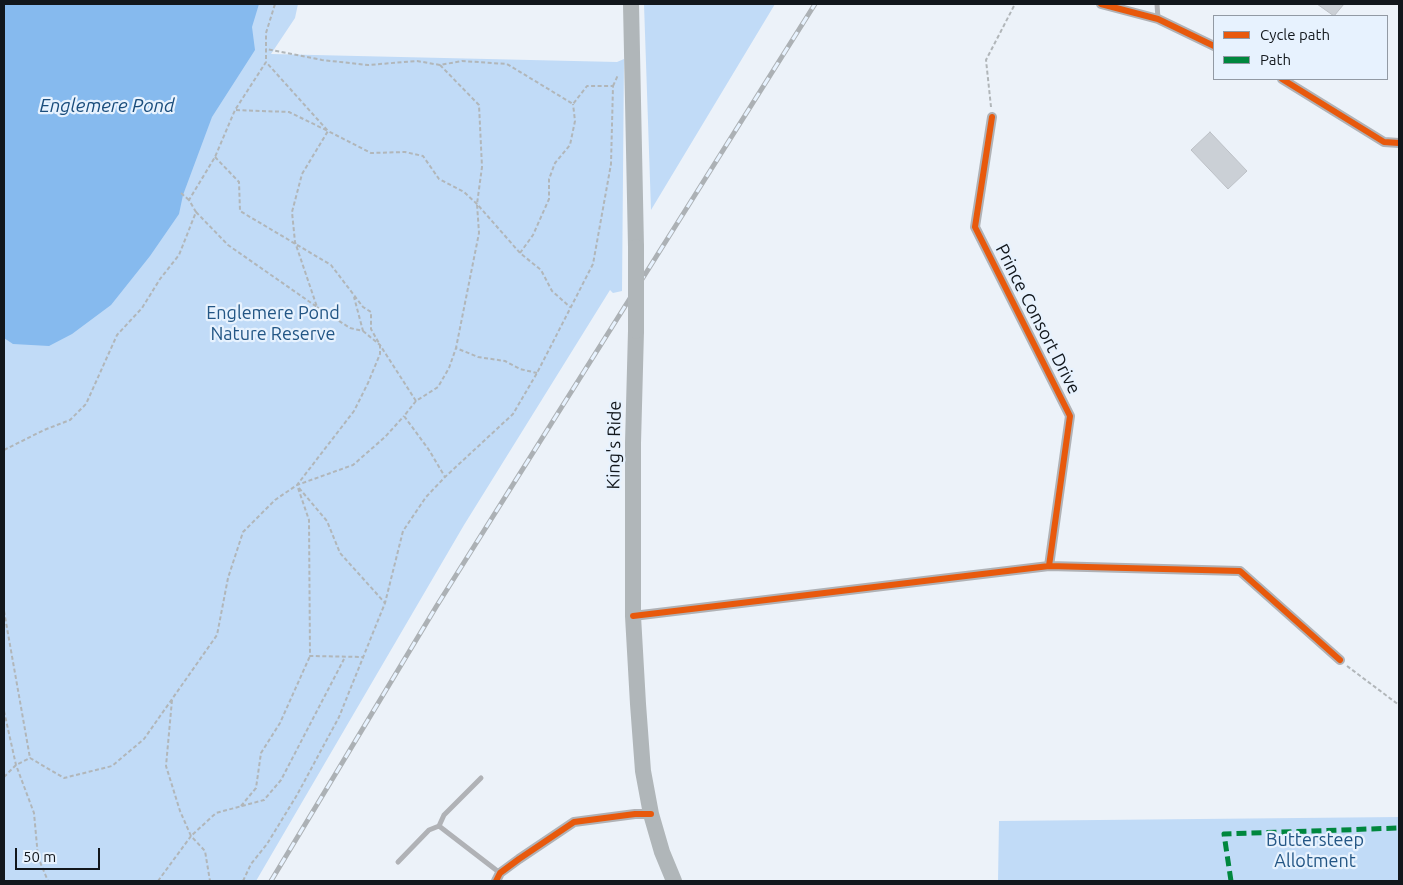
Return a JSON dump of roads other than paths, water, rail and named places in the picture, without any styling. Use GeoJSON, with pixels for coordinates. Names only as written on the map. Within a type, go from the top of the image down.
{"type":"FeatureCollection","features":[{"type":"Feature","properties":{"kind":"main road","name":"King's Ride"},"geometry":{"type":"LineString","coordinates":[[631,4],[636,247],[633,616],[643,771],[651,814],[662,852],[674,881]]}},
{"type":"Feature","properties":{"kind":"street"},"geometry":{"type":"LineString","coordinates":[[1101,4],[1158,19],[1213,46]]}},
{"type":"Feature","properties":{"kind":"street"},"geometry":{"type":"LineString","coordinates":[[1284,80],[1384,142],[1399,143]]}},
{"type":"Feature","properties":{"kind":"street","name":"Prince Consort Drive"},"geometry":{"type":"LineString","coordinates":[[992,117],[975,227],[1070,416],[1048,566]]}},
{"type":"Feature","properties":{"kind":"street"},"geometry":{"type":"LineString","coordinates":[[633,616],[1048,566],[1240,571],[1340,660]]}},
{"type":"Feature","properties":{"kind":"street"},"geometry":{"type":"LineString","coordinates":[[498,877],[574,822],[635,814],[651,814]]}},
{"type":"Feature","properties":{"kind":"lane"},"geometry":{"type":"LineString","coordinates":[[1157,4],[1158,19]]}},
{"type":"Feature","properties":{"kind":"lane"},"geometry":{"type":"LineString","coordinates":[[398,862],[429,830],[439,826],[444,815],[481,778]]}},
{"type":"Feature","properties":{"kind":"lane"},"geometry":{"type":"LineString","coordinates":[[439,826],[498,877]]}},
{"type":"Feature","properties":{"kind":"water","name":"Englemere Pond"},"geometry":{"type":"Polygon","coordinates":[[[4,4],[259,4],[252,27],[255,50],[212,117],[183,195],[179,214],[150,256],[111,305],[72,334],[49,346],[13,344],[4,338],[4,4]]]}},
{"type":"Feature","properties":{"kind":"railway"},"geometry":{"type":"LineString","coordinates":[[271,881],[436,607],[815,4]]}},
{"type":"Feature","properties":{"kind":"park label","name":"Englemere Pond Nature Reserve"},"geometry":{"type":"Point","coordinates":[273,323]}},
{"type":"Feature","properties":{"kind":"park label","name":"Buttersteep Allotment"},"geometry":{"type":"Point","coordinates":[1315,850]}}]}
